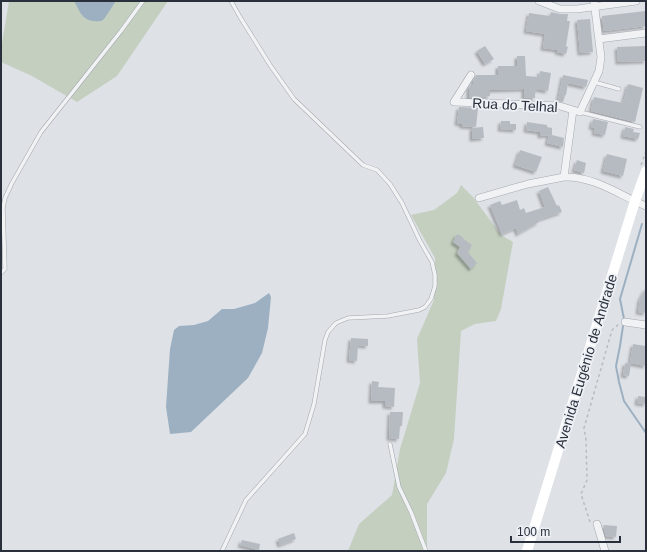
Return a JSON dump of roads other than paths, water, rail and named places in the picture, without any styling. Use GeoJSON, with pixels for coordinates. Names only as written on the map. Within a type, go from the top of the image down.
{"type":"FeatureCollection","features":[{"type":"Feature","properties":{"kind":"main road","name":"Avenida Eugénio de Andrade"},"geometry":{"type":"LineString","coordinates":[[527,551],[635,201],[646,172]]}},
{"type":"Feature","properties":{"kind":"street"},"geometry":{"type":"LineString","coordinates":[[539,1],[560,9],[577,9],[594,4],[636,1]]}},
{"type":"Feature","properties":{"kind":"street"},"geometry":{"type":"LineString","coordinates":[[576,111],[599,71],[601,57],[594,4]]}},
{"type":"Feature","properties":{"kind":"street"},"geometry":{"type":"LineString","coordinates":[[599,39],[646,33]]}},
{"type":"Feature","properties":{"kind":"street","name":"Rua do Telhal"},"geometry":{"type":"LineString","coordinates":[[471,75],[454,102],[560,106],[576,111],[564,177]]}},
{"type":"Feature","properties":{"kind":"street"},"geometry":{"type":"LineString","coordinates":[[479,198],[528,184],[573,176],[603,185],[646,206]]}},
{"type":"Feature","properties":{"kind":"street"},"geometry":{"type":"LineString","coordinates":[[625,322],[646,325]]}},
{"type":"Feature","properties":{"kind":"street"},"geometry":{"type":"LineString","coordinates":[[597,524],[605,551]]}},
{"type":"Feature","properties":{"kind":"lane"},"geometry":{"type":"LineString","coordinates":[[1,273],[5,269],[3,208],[5,198],[12,183],[41,132],[143,1]]}},
{"type":"Feature","properties":{"kind":"lane"},"geometry":{"type":"LineString","coordinates":[[222,551],[246,500],[305,434],[314,404],[325,340],[328,332],[336,323],[348,318],[388,316],[419,310],[426,307],[431,299],[435,275],[432,262],[402,203],[390,184],[377,170],[363,165],[294,99],[231,1]]}},
{"type":"Feature","properties":{"kind":"lane"},"geometry":{"type":"LineString","coordinates":[[594,82],[619,89]]}},
{"type":"Feature","properties":{"kind":"lane"},"geometry":{"type":"LineString","coordinates":[[576,111],[640,127]]}},
{"type":"Feature","properties":{"kind":"lane"},"geometry":{"type":"LineString","coordinates":[[390,444],[399,487],[411,512],[426,551]]}},
{"type":"Feature","properties":{"kind":"water"},"geometry":{"type":"Polygon","coordinates":[[[74,1],[116,1],[102,21],[93,21],[83,16],[74,1]]]}},
{"type":"Feature","properties":{"kind":"water"},"geometry":{"type":"Polygon","coordinates":[[[269,293],[271,297],[268,328],[262,353],[248,378],[191,432],[170,434],[166,407],[170,349],[174,330],[179,326],[194,325],[208,321],[222,309],[234,309],[255,303],[269,293]]]}},
{"type":"Feature","properties":{"kind":"waterway"},"geometry":{"type":"LineString","coordinates":[[624,319],[620,299],[642,224]]}},
{"type":"Feature","properties":{"kind":"waterway"},"geometry":{"type":"LineString","coordinates":[[623,326],[616,366],[619,382],[624,401],[646,433]]}}]}
